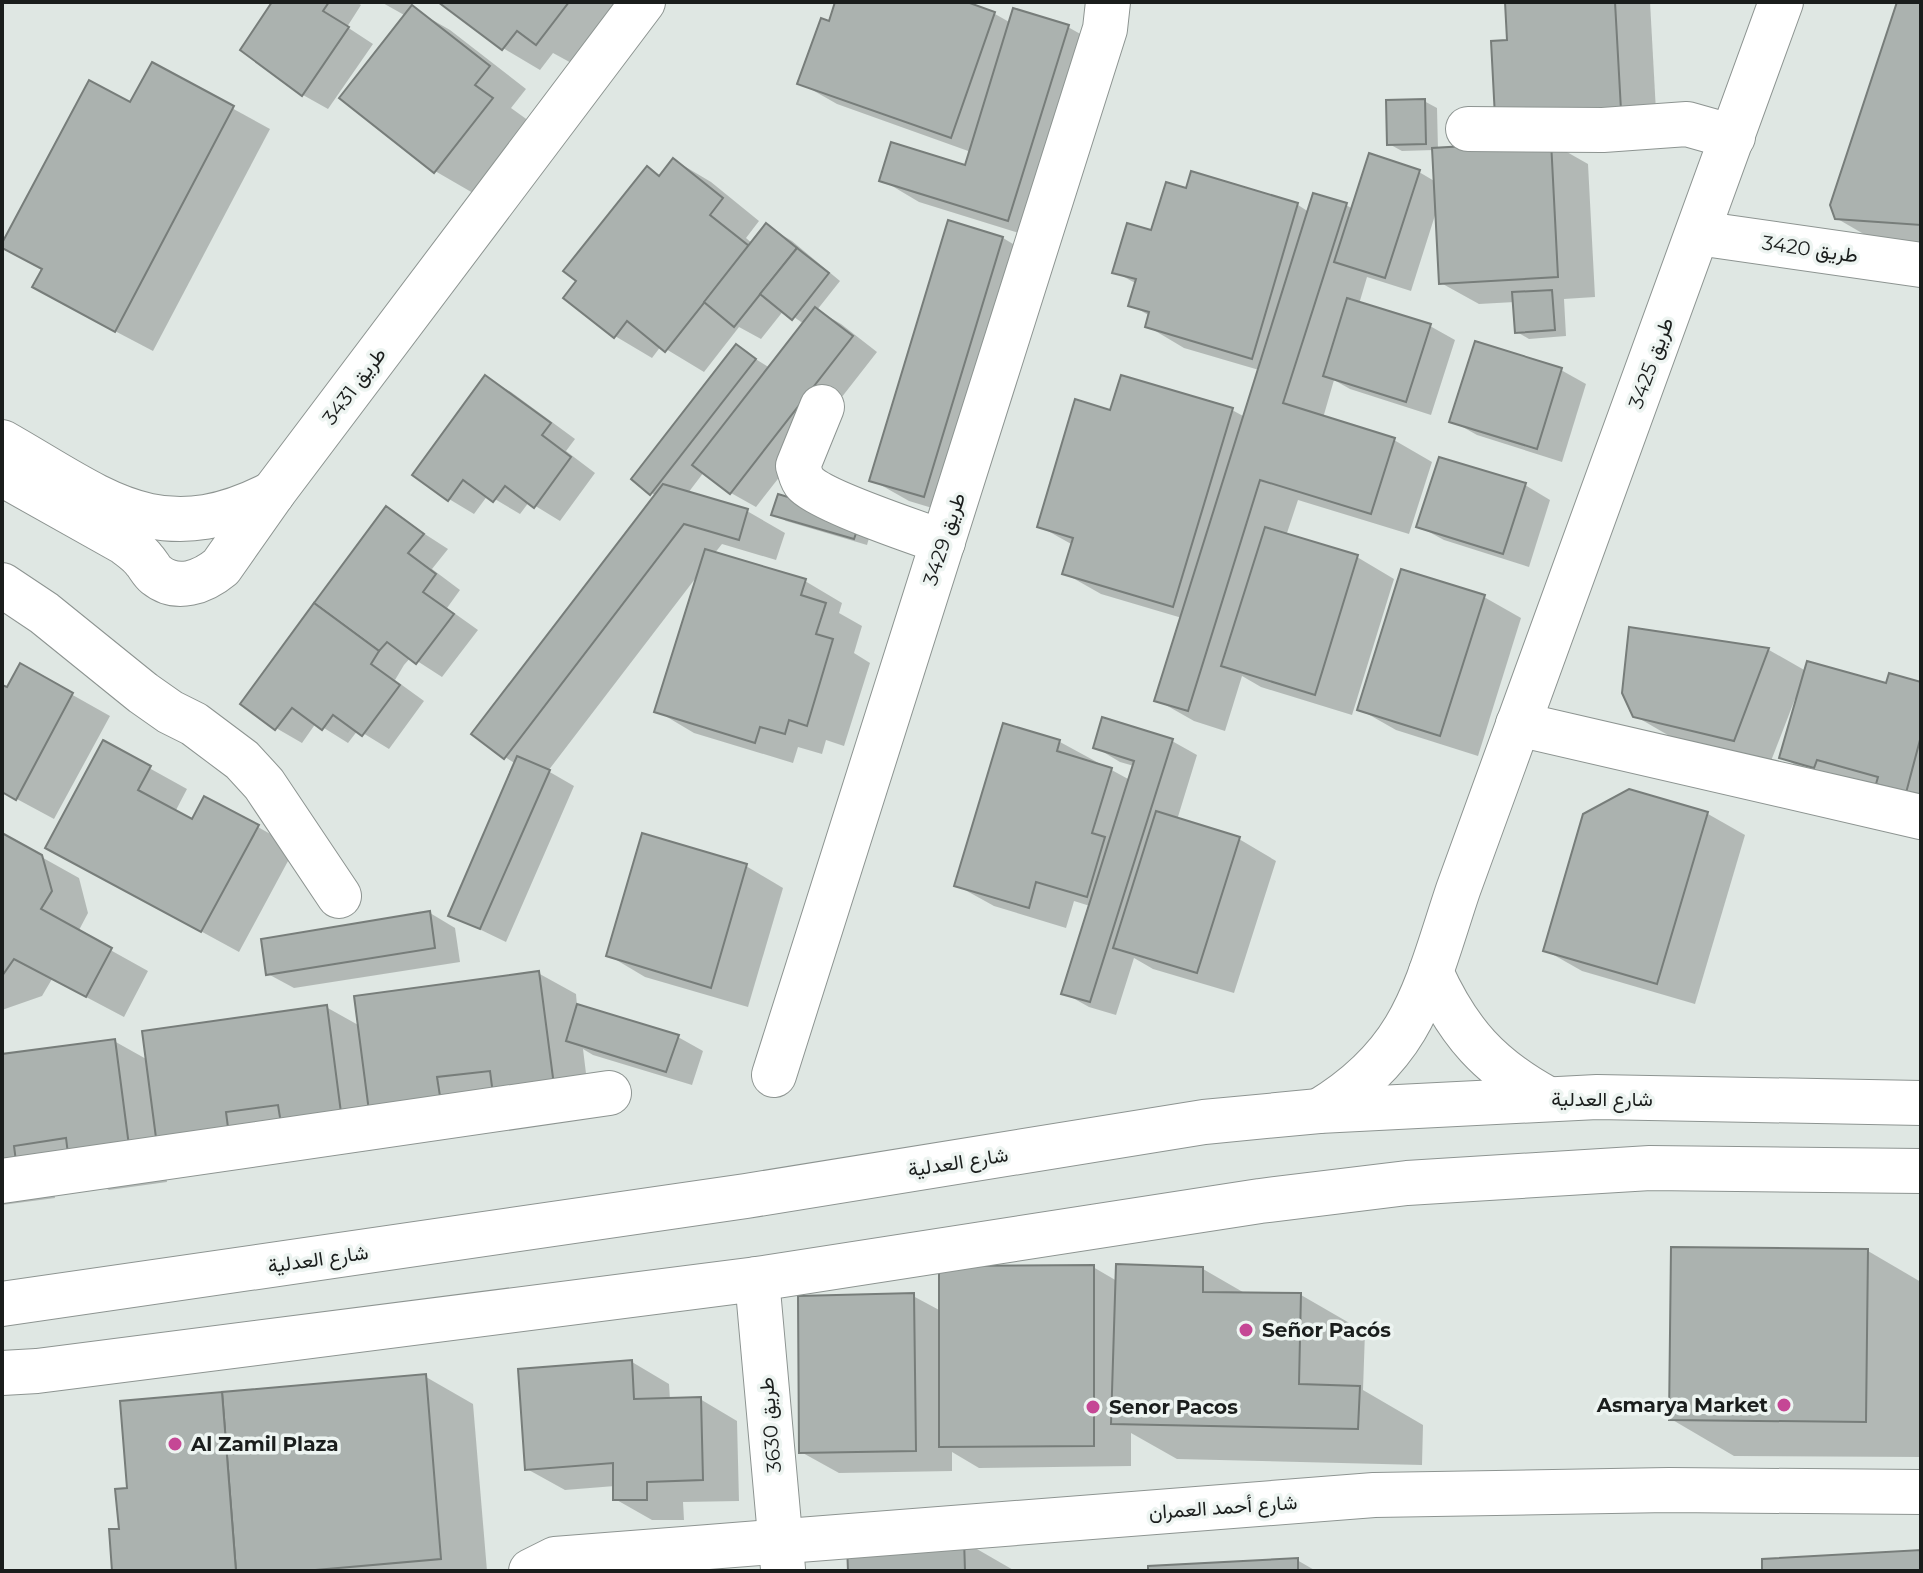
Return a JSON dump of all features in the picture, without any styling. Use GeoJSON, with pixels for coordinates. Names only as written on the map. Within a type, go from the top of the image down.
{"type":"FeatureCollection","features":[{"type":"Feature","properties":{"kind":"street","name":"طريق 3431"},"geometry":{"type":"LineString","coordinates":[[2,474],[93,510],[142,557],[156,575],[169,582],[197,582],[221,567],[273,493],[643,2]]}},
{"type":"Feature","properties":{"kind":"street","name":"طريق 3429"},"geometry":{"type":"LineString","coordinates":[[774,1075],[1100,44],[1108,2]]}},
{"type":"Feature","properties":{"kind":"street","name":"طريق 3425"},"geometry":{"type":"LineString","coordinates":[[1319,1111],[1345,1095],[1389,1053],[1407,1029],[1431,972],[1781,2]]}},
{"type":"Feature","properties":{"kind":"street"},"geometry":{"type":"LineString","coordinates":[[1468,129],[1603,130],[1687,124],[1733,137]]}},
{"type":"Feature","properties":{"kind":"street","name":"طريق 3420"},"geometry":{"type":"LineString","coordinates":[[1698,233],[1921,265]]}},
{"type":"Feature","properties":{"kind":"street"},"geometry":{"type":"LineString","coordinates":[[822,407],[798,466],[803,482],[819,493],[943,542]]}},
{"type":"Feature","properties":{"kind":"street"},"geometry":{"type":"LineString","coordinates":[[2,442],[93,510],[128,511],[155,519],[184,521],[215,518],[245,508],[273,493]]}},
{"type":"Feature","properties":{"kind":"street"},"geometry":{"type":"LineString","coordinates":[[2,585],[44,613],[143,693],[217,739],[242,760],[264,784],[339,896]]}},
{"type":"Feature","properties":{"kind":"street"},"geometry":{"type":"LineString","coordinates":[[1518,724],[1921,817]]}},
{"type":"Feature","properties":{"kind":"street"},"geometry":{"type":"LineString","coordinates":[[1431,972],[1445,1004],[1465,1034],[1517,1082],[1548,1099]]}},
{"type":"Feature","properties":{"kind":"street"},"geometry":{"type":"LineString","coordinates":[[2,1181],[609,1093]]}},
{"type":"Feature","properties":{"kind":"street","name":"شارع العدلية"},"geometry":{"type":"LineString","coordinates":[[2,1304],[746,1196],[1204,1122],[1319,1111],[1548,1099],[1744,1098],[1921,1103]]}},
{"type":"Feature","properties":{"kind":"street"},"geometry":{"type":"LineString","coordinates":[[2,1373],[757,1279],[1260,1201],[1407,1183],[1650,1168],[1921,1171]]}},
{"type":"Feature","properties":{"kind":"street","name":"طريق 3630"},"geometry":{"type":"LineString","coordinates":[[757,1279],[782,1556]]}},
{"type":"Feature","properties":{"kind":"street","name":"شارع أحمد العمران"},"geometry":{"type":"LineString","coordinates":[[531,1571],[555,1559],[782,1556],[1374,1495],[1669,1490],[1921,1492]]}},
{"type":"Feature","properties":{"kind":"building"},"geometry":{"type":"Polygon","coordinates":[[[272,2],[329,2],[323,11],[349,27],[302,96],[240,50],[272,2]]]}},
{"type":"Feature","properties":{"kind":"building"},"geometry":{"type":"Polygon","coordinates":[[[438,2],[569,2],[536,45],[517,31],[502,50],[438,2]]]}},
{"type":"Feature","properties":{"kind":"building"},"geometry":{"type":"Polygon","coordinates":[[[835,2],[967,2],[995,12],[951,138],[797,84],[821,18],[829,21],[835,2]]]}},
{"type":"Feature","properties":{"kind":"building"},"geometry":{"type":"Polygon","coordinates":[[[1505,2],[1615,2],[1621,110],[1495,117],[1491,41],[1507,40],[1505,2]]]}},
{"type":"Feature","properties":{"kind":"building"},"geometry":{"type":"Polygon","coordinates":[[[1897,2],[1921,2],[1921,225],[1835,219],[1830,205],[1897,2]]]}},
{"type":"Feature","properties":{"kind":"building"},"geometry":{"type":"Polygon","coordinates":[[[412,5],[490,66],[475,85],[493,98],[434,173],[339,98],[412,5]]]}},
{"type":"Feature","properties":{"kind":"building"},"geometry":{"type":"Polygon","coordinates":[[[1013,8],[1069,25],[1008,221],[879,181],[891,142],[965,165],[1013,8]]]}},
{"type":"Feature","properties":{"kind":"building"},"geometry":{"type":"Polygon","coordinates":[[[152,62],[234,106],[115,332],[32,287],[42,269],[2,248],[2,243],[89,80],[130,102],[152,62]]]}},
{"type":"Feature","properties":{"kind":"building"},"geometry":{"type":"Polygon","coordinates":[[[1425,99],[1426,144],[1387,145],[1386,100],[1425,99]]]}},
{"type":"Feature","properties":{"kind":"building"},"geometry":{"type":"Polygon","coordinates":[[[1551,141],[1558,277],[1439,284],[1432,148],[1551,141]]]}},
{"type":"Feature","properties":{"kind":"building"},"geometry":{"type":"Polygon","coordinates":[[[1369,153],[1420,170],[1385,278],[1334,262],[1369,153]]]}},
{"type":"Feature","properties":{"kind":"building"},"geometry":{"type":"Polygon","coordinates":[[[673,158],[723,198],[710,215],[749,246],[665,352],[627,321],[614,338],[563,298],[576,281],[563,271],[647,166],[659,176],[673,158]]]}},
{"type":"Feature","properties":{"kind":"building"},"geometry":{"type":"Polygon","coordinates":[[[1191,171],[1298,203],[1252,359],[1145,327],[1149,312],[1128,306],[1136,279],[1112,273],[1127,223],[1151,230],[1166,182],[1186,188],[1191,171]]]}},
{"type":"Feature","properties":{"kind":"building"},"geometry":{"type":"Polygon","coordinates":[[[1313,193],[1347,203],[1283,403],[1395,438],[1371,514],[1260,480],[1188,711],[1154,701],[1313,193]]]}},
{"type":"Feature","properties":{"kind":"building"},"geometry":{"type":"Polygon","coordinates":[[[948,220],[1003,237],[924,497],[869,481],[948,220]]]}},
{"type":"Feature","properties":{"kind":"building"},"geometry":{"type":"Polygon","coordinates":[[[766,223],[797,248],[734,327],[704,302],[766,223]]]}},
{"type":"Feature","properties":{"kind":"building"},"geometry":{"type":"Polygon","coordinates":[[[797,248],[829,273],[792,320],[760,294],[797,248]]]}},
{"type":"Feature","properties":{"kind":"building"},"geometry":{"type":"Polygon","coordinates":[[[1552,290],[1555,330],[1515,333],[1512,292],[1552,290]]]}},
{"type":"Feature","properties":{"kind":"building"},"geometry":{"type":"Polygon","coordinates":[[[1347,298],[1431,324],[1406,402],[1323,376],[1347,298]]]}},
{"type":"Feature","properties":{"kind":"building"},"geometry":{"type":"Polygon","coordinates":[[[815,307],[853,336],[730,494],[692,465],[815,307]]]}},
{"type":"Feature","properties":{"kind":"building"},"geometry":{"type":"Polygon","coordinates":[[[1475,341],[1562,368],[1537,449],[1449,422],[1475,341]]]}},
{"type":"Feature","properties":{"kind":"building"},"geometry":{"type":"Polygon","coordinates":[[[736,344],[756,359],[650,495],[631,479],[736,344]]]}},
{"type":"Feature","properties":{"kind":"building"},"geometry":{"type":"Polygon","coordinates":[[[485,375],[551,423],[542,435],[571,457],[534,508],[505,486],[493,502],[463,480],[448,501],[412,475],[485,375]]]}},
{"type":"Feature","properties":{"kind":"building"},"geometry":{"type":"Polygon","coordinates":[[[1121,375],[1233,408],[1173,607],[1062,574],[1073,538],[1037,527],[1075,399],[1110,410],[1121,375]]]}},
{"type":"Feature","properties":{"kind":"building"},"geometry":{"type":"Polygon","coordinates":[[[1439,457],[1526,483],[1503,554],[1416,527],[1439,457]]]}},
{"type":"Feature","properties":{"kind":"building"},"geometry":{"type":"Polygon","coordinates":[[[663,484],[748,509],[739,540],[684,524],[504,759],[471,734],[663,484]]]}},
{"type":"Feature","properties":{"kind":"building"},"geometry":{"type":"Polygon","coordinates":[[[778,494],[861,519],[854,539],[771,515],[778,494]]]}},
{"type":"Feature","properties":{"kind":"building"},"geometry":{"type":"Polygon","coordinates":[[[386,506],[424,534],[408,553],[436,574],[423,592],[454,614],[416,664],[387,642],[379,651],[314,603],[386,506]]]}},
{"type":"Feature","properties":{"kind":"building"},"geometry":{"type":"Polygon","coordinates":[[[1265,527],[1358,555],[1315,695],[1221,666],[1265,527]]]}},
{"type":"Feature","properties":{"kind":"building"},"geometry":{"type":"Polygon","coordinates":[[[705,549],[806,579],[801,595],[826,603],[816,634],[833,639],[807,726],[789,720],[785,734],[760,727],[755,743],[654,712],[705,549]]]}},
{"type":"Feature","properties":{"kind":"building"},"geometry":{"type":"Polygon","coordinates":[[[1401,569],[1485,595],[1440,736],[1357,710],[1401,569]]]}},
{"type":"Feature","properties":{"kind":"building"},"geometry":{"type":"Polygon","coordinates":[[[314,603],[379,651],[371,664],[400,685],[362,736],[333,715],[322,730],[292,708],[275,730],[240,704],[314,603]]]}},
{"type":"Feature","properties":{"kind":"building"},"geometry":{"type":"Polygon","coordinates":[[[1629,627],[1769,648],[1734,741],[1633,717],[1622,693],[1629,627]]]}},
{"type":"Feature","properties":{"kind":"building"},"geometry":{"type":"Polygon","coordinates":[[[1807,661],[1886,683],[1889,673],[1921,682],[1921,736],[1906,793],[1876,784],[1878,777],[1817,760],[1814,768],[1779,758],[1807,661]]]}},
{"type":"Feature","properties":{"kind":"building"},"geometry":{"type":"Polygon","coordinates":[[[20,663],[73,693],[16,800],[2,792],[2,685],[7,687],[20,663]]]}},
{"type":"Feature","properties":{"kind":"building"},"geometry":{"type":"Polygon","coordinates":[[[1102,717],[1173,739],[1090,1002],[1061,994],[1134,761],[1093,748],[1102,717]]]}},
{"type":"Feature","properties":{"kind":"building"},"geometry":{"type":"Polygon","coordinates":[[[1003,723],[1060,740],[1057,751],[1112,768],[1092,833],[1105,837],[1087,897],[1036,882],[1029,908],[954,886],[1003,723]]]}},
{"type":"Feature","properties":{"kind":"building"},"geometry":{"type":"Polygon","coordinates":[[[103,740],[151,766],[138,790],[192,819],[204,796],[259,825],[201,932],[45,848],[103,740]]]}},
{"type":"Feature","properties":{"kind":"building"},"geometry":{"type":"Polygon","coordinates":[[[517,756],[550,770],[480,929],[448,916],[517,756]]]}},
{"type":"Feature","properties":{"kind":"building"},"geometry":{"type":"Polygon","coordinates":[[[1629,789],[1708,812],[1657,984],[1543,951],[1583,814],[1629,789]]]}},
{"type":"Feature","properties":{"kind":"building"},"geometry":{"type":"Polygon","coordinates":[[[1156,811],[1240,837],[1197,973],[1113,948],[1156,811]]]}},
{"type":"Feature","properties":{"kind":"building"},"geometry":{"type":"Polygon","coordinates":[[[2,833],[42,855],[52,891],[41,909],[112,948],[86,997],[14,959],[2,976],[2,833]]]}},
{"type":"Feature","properties":{"kind":"building"},"geometry":{"type":"Polygon","coordinates":[[[642,833],[747,864],[711,988],[606,956],[642,833]]]}},
{"type":"Feature","properties":{"kind":"building"},"geometry":{"type":"Polygon","coordinates":[[[430,911],[435,948],[266,975],[261,939],[430,911]]]}},
{"type":"Feature","properties":{"kind":"building"},"geometry":{"type":"Polygon","coordinates":[[[539,971],[555,1093],[494,1102],[490,1071],[437,1077],[442,1109],[370,1119],[354,996],[539,971]]]}},
{"type":"Feature","properties":{"kind":"building"},"geometry":{"type":"Polygon","coordinates":[[[577,1004],[679,1035],[666,1072],[566,1041],[577,1004]]]}},
{"type":"Feature","properties":{"kind":"building"},"geometry":{"type":"Polygon","coordinates":[[[327,1005],[343,1128],[283,1136],[278,1105],[226,1112],[230,1143],[158,1153],[142,1031],[327,1005]]]}},
{"type":"Feature","properties":{"kind":"building"},"geometry":{"type":"Polygon","coordinates":[[[115,1039],[131,1161],[70,1170],[66,1138],[14,1146],[18,1177],[2,1179],[2,1054],[115,1039]]]}},
{"type":"Feature","properties":{"kind":"building"},"geometry":{"type":"Polygon","coordinates":[[[1671,1247],[1868,1249],[1866,1422],[1669,1420],[1671,1247]]]}},
{"type":"Feature","properties":{"kind":"building"},"geometry":{"type":"Polygon","coordinates":[[[1116,1264],[1203,1267],[1203,1292],[1301,1293],[1299,1384],[1360,1386],[1358,1429],[1111,1424],[1116,1264]]]}},
{"type":"Feature","properties":{"kind":"building"},"geometry":{"type":"Polygon","coordinates":[[[1094,1265],[1094,1446],[939,1447],[939,1266],[1094,1265]]]}},
{"type":"Feature","properties":{"kind":"building"},"geometry":{"type":"Polygon","coordinates":[[[914,1293],[916,1451],[799,1453],[798,1296],[914,1293]]]}},
{"type":"Feature","properties":{"kind":"building"},"geometry":{"type":"Polygon","coordinates":[[[632,1360],[634,1399],[701,1397],[703,1480],[647,1482],[647,1500],[613,1500],[613,1463],[525,1470],[518,1369],[632,1360]]]}},
{"type":"Feature","properties":{"kind":"building"},"geometry":{"type":"Polygon","coordinates":[[[426,1374],[441,1559],[304,1571],[236,1571],[222,1392],[426,1374]]]}},
{"type":"Feature","properties":{"kind":"building","name":"Al Zamil Plaza"},"geometry":{"type":"Polygon","coordinates":[[[222,1392],[236,1571],[112,1571],[109,1529],[119,1529],[115,1489],[127,1488],[120,1401],[222,1392]]]}},
{"type":"Feature","properties":{"kind":"building"},"geometry":{"type":"Polygon","coordinates":[[[964,1539],[965,1571],[848,1571],[847,1545],[964,1539]]]}},
{"type":"Feature","properties":{"kind":"building"},"geometry":{"type":"Polygon","coordinates":[[[1921,1550],[1921,1571],[1762,1571],[1762,1559],[1921,1550]]]}},
{"type":"Feature","properties":{"kind":"building"},"geometry":{"type":"Polygon","coordinates":[[[1298,1558],[1298,1571],[1148,1571],[1148,1566],[1298,1558]]]}},
{"type":"Feature","properties":{"kind":"place","name":"Señor Pacós"},"geometry":{"type":"Point","coordinates":[1246,1330]}},
{"type":"Feature","properties":{"kind":"place","name":"Asmarya Market"},"geometry":{"type":"Point","coordinates":[1784,1405]}},
{"type":"Feature","properties":{"kind":"place","name":"Senor Pacos"},"geometry":{"type":"Point","coordinates":[1093,1407]}},
{"type":"Feature","properties":{"kind":"place","name":"Al Zamil Plaza"},"geometry":{"type":"Point","coordinates":[175,1444]}}]}
